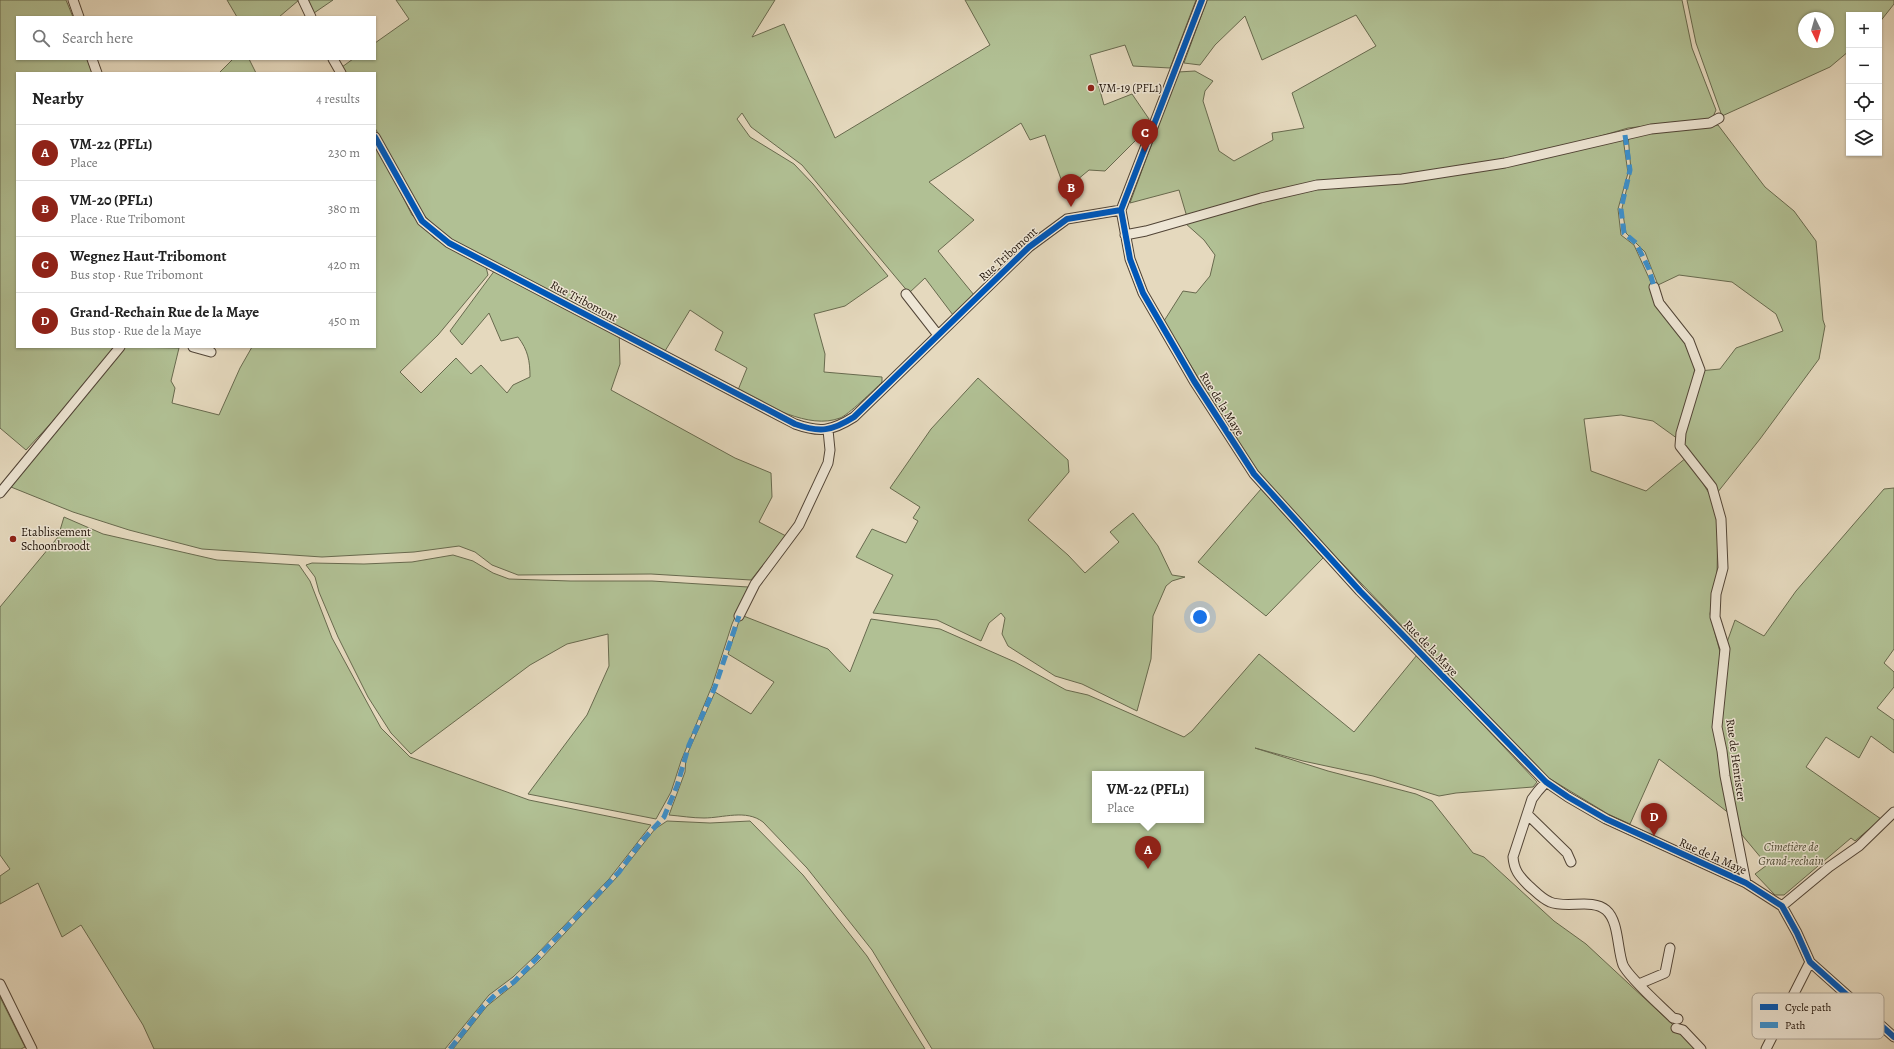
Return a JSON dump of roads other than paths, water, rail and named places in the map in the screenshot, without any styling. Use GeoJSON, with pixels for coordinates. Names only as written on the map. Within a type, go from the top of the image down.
{"type":"FeatureCollection","features":[{"type":"Feature","properties":{"kind":"street"},"geometry":{"type":"LineString","coordinates":[[73,0],[79,16]]}},
{"type":"Feature","properties":{"kind":"street"},"geometry":{"type":"LineString","coordinates":[[303,0],[311,16]]}},
{"type":"Feature","properties":{"kind":"street"},"geometry":{"type":"LineString","coordinates":[[1121,210],[1202,0]]}},
{"type":"Feature","properties":{"kind":"street"},"geometry":{"type":"LineString","coordinates":[[92,60],[97,72]]}},
{"type":"Feature","properties":{"kind":"street"},"geometry":{"type":"LineString","coordinates":[[334,60],[340,72]]}},
{"type":"Feature","properties":{"kind":"street"},"geometry":{"type":"LineString","coordinates":[[1125,236],[1261,198],[1317,185],[1402,179],[1505,163],[1651,129],[1710,123],[1719,118]]}},
{"type":"Feature","properties":{"kind":"street","name":"Rue Tribomont"},"geometry":{"type":"LineString","coordinates":[[376,139],[422,220],[449,242],[795,424],[808,429],[828,430],[841,425],[854,416],[1029,247],[1067,218],[1121,210]]}},
{"type":"Feature","properties":{"kind":"street","name":"Rue de la Maye"},"geometry":{"type":"LineString","coordinates":[[1121,210],[1132,265],[1151,307],[1194,382],[1254,474],[1360,591],[1546,782],[1568,797],[1606,819],[1746,883],[1782,906]]}},
{"type":"Feature","properties":{"kind":"street","name":"Rue de Henrister"},"geometry":{"type":"LineString","coordinates":[[1654,287],[1659,303],[1689,341],[1700,370],[1681,433],[1680,446],[1712,487],[1721,519],[1723,568],[1716,594],[1715,617],[1724,649],[1717,727],[1726,784],[1746,883]]}},
{"type":"Feature","properties":{"kind":"street"},"geometry":{"type":"LineString","coordinates":[[906,294],[938,335]]}},
{"type":"Feature","properties":{"kind":"street"},"geometry":{"type":"LineString","coordinates":[[0,493],[119,348]]}},
{"type":"Feature","properties":{"kind":"street"},"geometry":{"type":"LineString","coordinates":[[197,348],[211,352]]}},
{"type":"Feature","properties":{"kind":"street"},"geometry":{"type":"LineString","coordinates":[[739,616],[755,584],[799,525],[828,463],[830,450],[828,430]]}},
{"type":"Feature","properties":{"kind":"street"},"geometry":{"type":"LineString","coordinates":[[1546,782],[1538,791],[1527,814],[1513,857],[1517,874],[1548,902],[1558,905],[1600,906],[1607,910],[1613,919],[1623,964],[1629,974],[1673,1018],[1701,1049]]}},
{"type":"Feature","properties":{"kind":"street"},"geometry":{"type":"LineString","coordinates":[[1845,993],[1810,962],[1797,933],[1782,906],[1829,867],[1859,846],[1894,812]]}},
{"type":"Feature","properties":{"kind":"street"},"geometry":{"type":"LineString","coordinates":[[1527,814],[1567,853],[1571,862]]}},
{"type":"Feature","properties":{"kind":"street"},"geometry":{"type":"LineString","coordinates":[[1639,984],[1665,973],[1670,948]]}},
{"type":"Feature","properties":{"kind":"street"},"geometry":{"type":"LineString","coordinates":[[1794,993],[1810,962]]}},
{"type":"Feature","properties":{"kind":"street"},"geometry":{"type":"LineString","coordinates":[[0,984],[32,1049]]}},
{"type":"Feature","properties":{"kind":"street"},"geometry":{"type":"LineString","coordinates":[[1884,1028],[1894,1037]]}},
{"type":"Feature","properties":{"kind":"street"},"geometry":{"type":"LineString","coordinates":[[1766,1049],[1771,1039]]}},
{"type":"Feature","properties":{"kind":"place","name":"VM-19 (PFL1)"},"geometry":{"type":"Point","coordinates":[1091,88]}},
{"type":"Feature","properties":{"kind":"place","name":"Wegnez Haut-Tribomont"},"geometry":{"type":"Point","coordinates":[1145,152]}},
{"type":"Feature","properties":{"kind":"place","name":"VM-20 (PFL1)"},"geometry":{"type":"Point","coordinates":[1071,207]}},
{"type":"Feature","properties":{"kind":"place","name":"Etablissement Schoonbroodt"},"geometry":{"type":"Point","coordinates":[13,539]}},
{"type":"Feature","properties":{"kind":"place","name":"Grand-Rechain Rue de la Maye"},"geometry":{"type":"Point","coordinates":[1654,836]}},
{"type":"Feature","properties":{"kind":"place","name":"VM-22 (PFL1)"},"geometry":{"type":"Point","coordinates":[1148,869]}},
{"type":"Feature","properties":{"kind":"park label","name":"Cimetière de Grand-rechain"},"geometry":{"type":"Point","coordinates":[1791,854]}}]}
